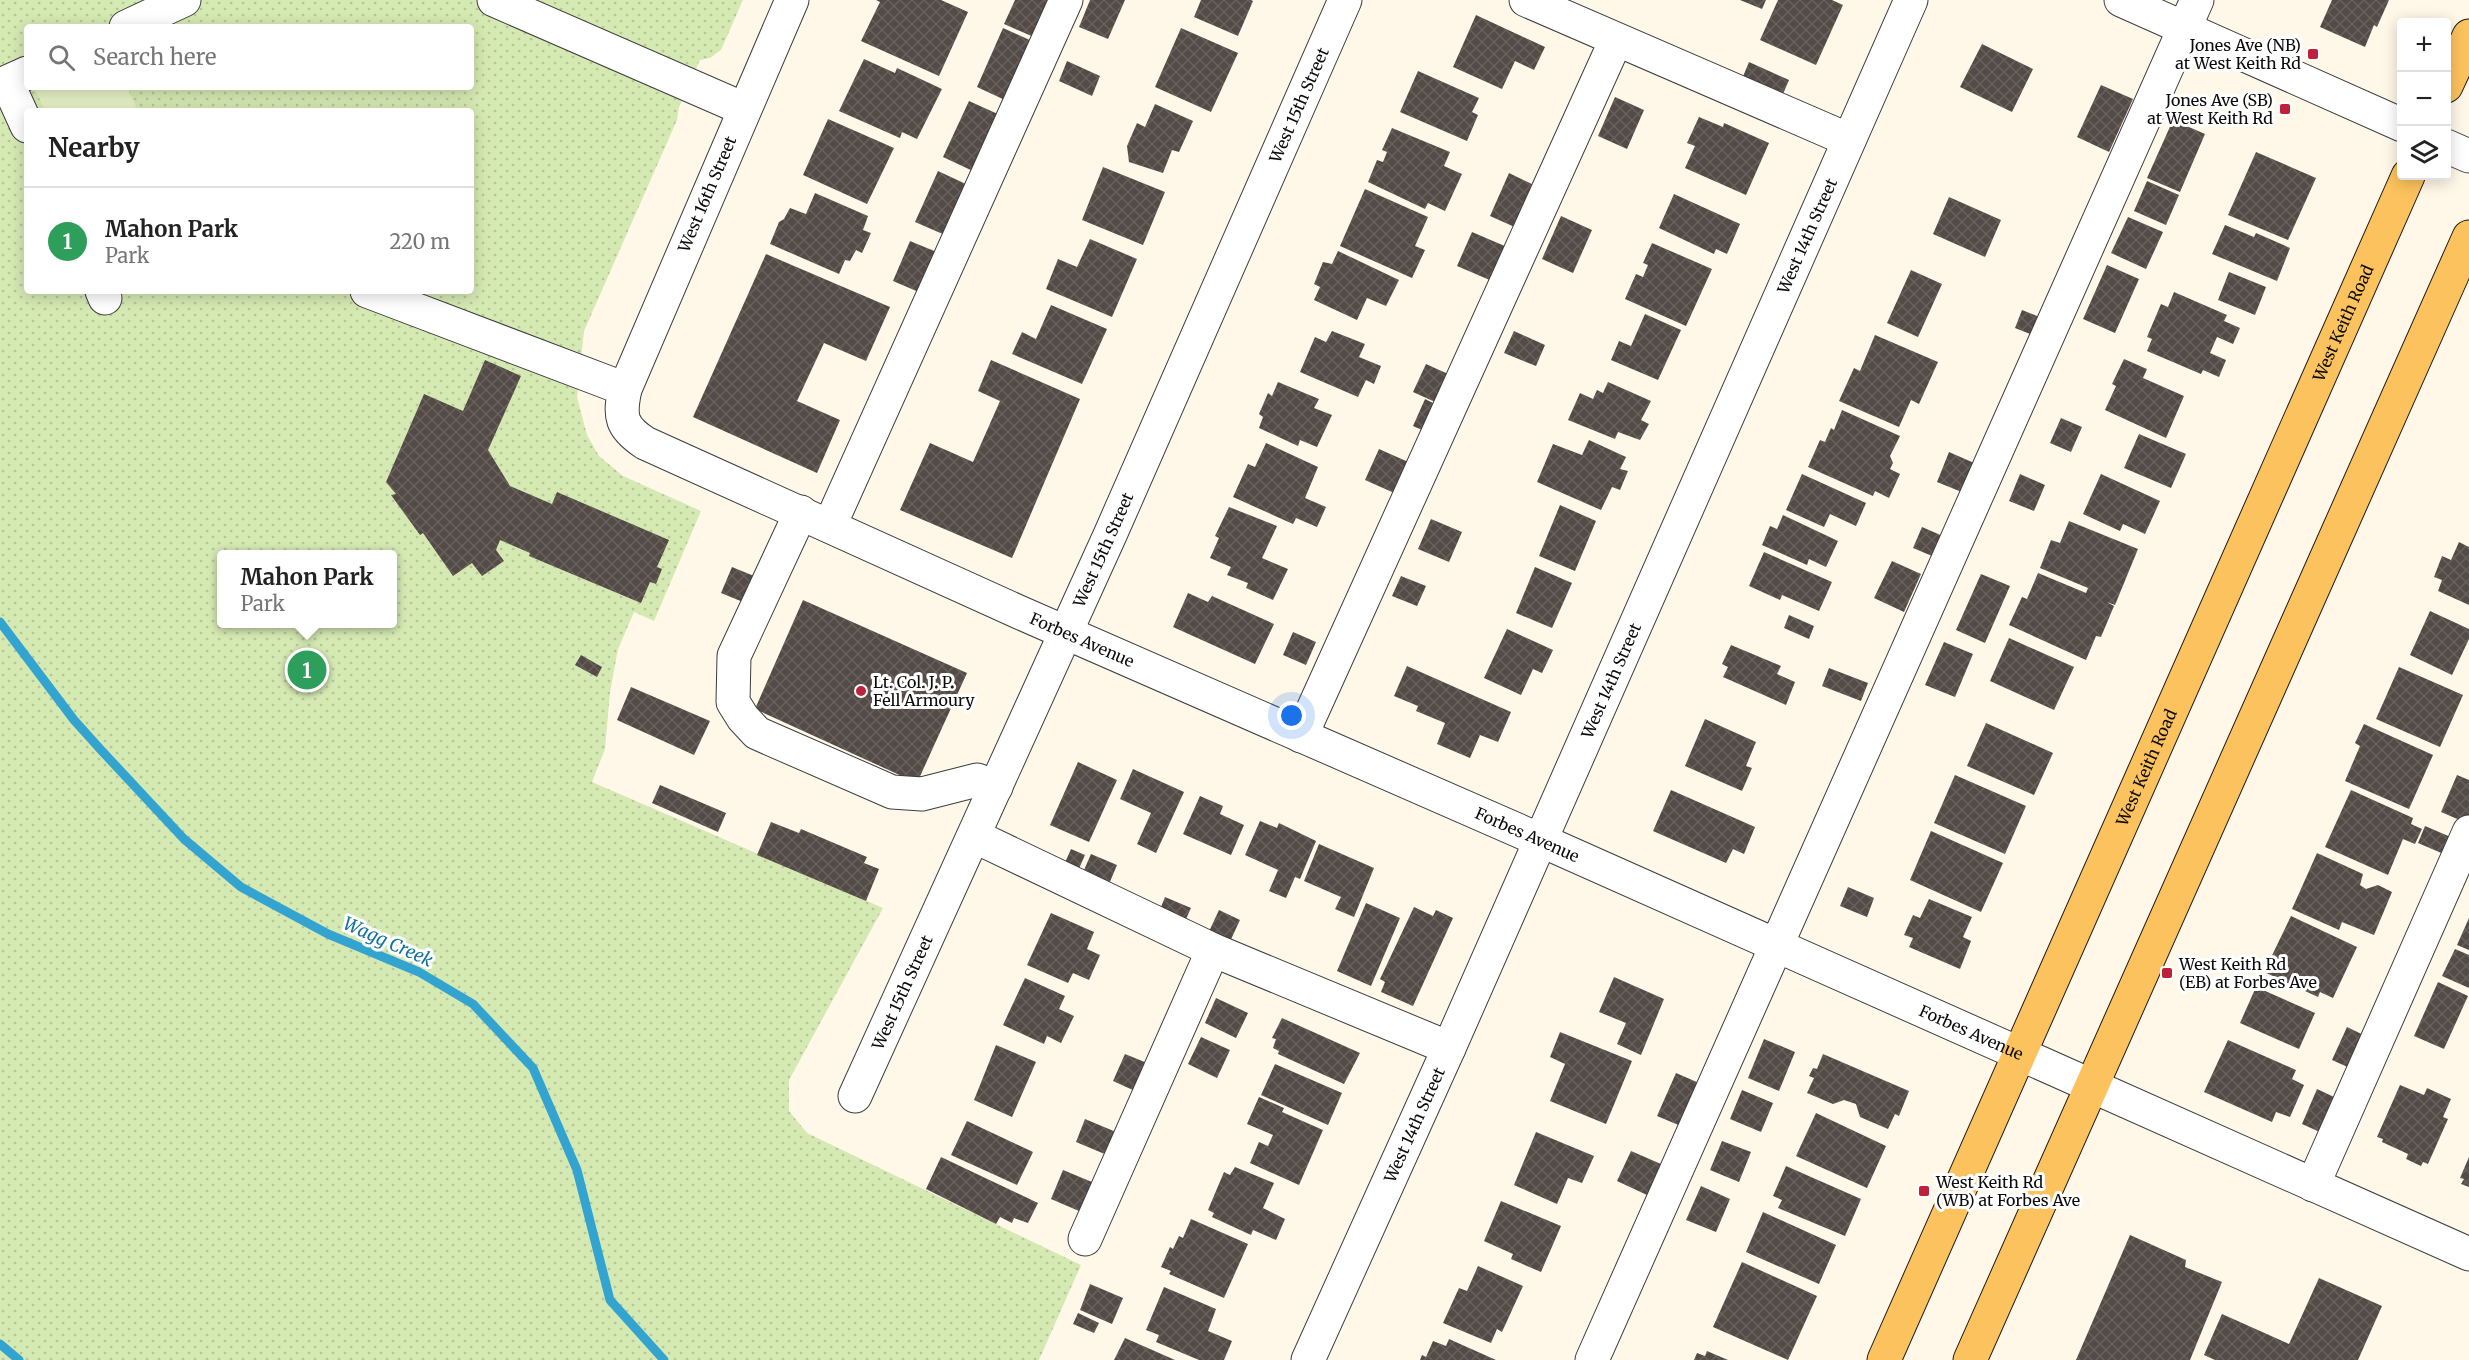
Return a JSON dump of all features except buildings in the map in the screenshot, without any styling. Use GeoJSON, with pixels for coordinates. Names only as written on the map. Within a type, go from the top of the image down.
{"type":"FeatureCollection","features":[{"type":"Feature","properties":{"kind":"main road"},"geometry":{"type":"LineString","coordinates":[[2451,75],[2469,36]]}},
{"type":"Feature","properties":{"kind":"main road","name":"West Keith Road"},"geometry":{"type":"LineString","coordinates":[[1884,1360],[2406,180]]}},
{"type":"Feature","properties":{"kind":"main road"},"geometry":{"type":"LineString","coordinates":[[1970,1360],[2469,237]]}},
{"type":"Feature","properties":{"kind":"street"},"geometry":{"type":"LineString","coordinates":[[132,24],[184,0]]}},
{"type":"Feature","properties":{"kind":"street"},"geometry":{"type":"LineString","coordinates":[[494,0],[744,109]]}},
{"type":"Feature","properties":{"kind":"street","name":"West 16th Street"},"geometry":{"type":"LineString","coordinates":[[625,389],[792,0]]}},
{"type":"Feature","properties":{"kind":"street"},"geometry":{"type":"LineString","coordinates":[[996,787],[977,780],[922,794],[892,792],[757,733],[743,718],[733,702],[734,656],[815,519],[1066,0]]}},
{"type":"Feature","properties":{"kind":"street","name":"West 15th Street"},"geometry":{"type":"LineString","coordinates":[[855,1096],[1065,633],[1345,0]]}},
{"type":"Feature","properties":{"kind":"street"},"geometry":{"type":"LineString","coordinates":[[1526,0],[1849,140]]}},
{"type":"Feature","properties":{"kind":"street","name":"West 14th Street"},"geometry":{"type":"LineString","coordinates":[[1308,1360],[1449,1048],[1911,0]]}},
{"type":"Feature","properties":{"kind":"street"},"geometry":{"type":"LineString","coordinates":[[2121,0],[2191,14],[2397,122]]}},
{"type":"Feature","properties":{"kind":"street"},"geometry":{"type":"LineString","coordinates":[[1592,1360],[2191,14]]}},
{"type":"Feature","properties":{"kind":"street"},"geometry":{"type":"LineString","coordinates":[[1300,736],[1616,40]]}},
{"type":"Feature","properties":{"kind":"street"},"geometry":{"type":"LineString","coordinates":[[24,74],[7,82],[24,119]]}},
{"type":"Feature","properties":{"kind":"street"},"geometry":{"type":"LineString","coordinates":[[2451,148],[2469,156]]}},
{"type":"Feature","properties":{"kind":"street"},"geometry":{"type":"LineString","coordinates":[[375,294],[625,389]]}},
{"type":"Feature","properties":{"kind":"street","name":"Forbes Avenue"},"geometry":{"type":"LineString","coordinates":[[625,389],[621,407],[623,423],[633,435],[645,443],[1065,633],[1540,840],[2469,1254]]}},
{"type":"Feature","properties":{"kind":"street"},"geometry":{"type":"LineString","coordinates":[[2313,1185],[2469,832]]}},
{"type":"Feature","properties":{"kind":"street"},"geometry":{"type":"LineString","coordinates":[[974,836],[1213,950],[1449,1048]]}},
{"type":"Feature","properties":{"kind":"street"},"geometry":{"type":"LineString","coordinates":[[1085,1239],[1213,950]]}},
{"type":"Feature","properties":{"kind":"green space"},"geometry":{"type":"Polygon","coordinates":[[[0,0],[743,0],[721,50],[710,58],[700,60],[679,107],[677,120],[584,331],[577,397],[587,435],[599,456],[623,476],[701,511],[654,621],[634,612],[618,649],[610,692],[605,749],[592,782],[883,908],[789,1080],[789,1111],[807,1133],[1081,1265],[1039,1360],[0,1360],[0,0]]]}},
{"type":"Feature","properties":{"kind":"green space"},"geometry":{"type":"Polygon","coordinates":[[[35,90],[128,90],[137,108],[44,108],[35,90]]]}},
{"type":"Feature","properties":{"kind":"waterway","name":"Wagg Creek"},"geometry":{"type":"LineString","coordinates":[[0,622],[74,720],[101,750],[184,839],[241,887],[328,934],[419,972],[473,1004],[533,1068],[577,1170],[610,1300],[664,1360]]}},
{"type":"Feature","properties":{"kind":"waterway"},"geometry":{"type":"LineString","coordinates":[[0,1344],[19,1360]]}},
{"type":"Feature","properties":{"kind":"place","name":"Jones Ave (NB) at West Keith Rd"},"geometry":{"type":"Point","coordinates":[2313,54]}},
{"type":"Feature","properties":{"kind":"place","name":"Jones Ave (SB) at West Keith Rd"},"geometry":{"type":"Point","coordinates":[2285,109]}},
{"type":"Feature","properties":{"kind":"place","name":"Mahon Park"},"geometry":{"type":"Point","coordinates":[307,670]}},
{"type":"Feature","properties":{"kind":"place","name":"Lt. Col. J. P. Fell Armoury"},"geometry":{"type":"Point","coordinates":[861,691]}},
{"type":"Feature","properties":{"kind":"place","name":"West Keith Rd (EB) at Forbes Ave"},"geometry":{"type":"Point","coordinates":[2167,973]}},
{"type":"Feature","properties":{"kind":"place","name":"West Keith Rd (WB) at Forbes Ave"},"geometry":{"type":"Point","coordinates":[1924,1191]}}]}
